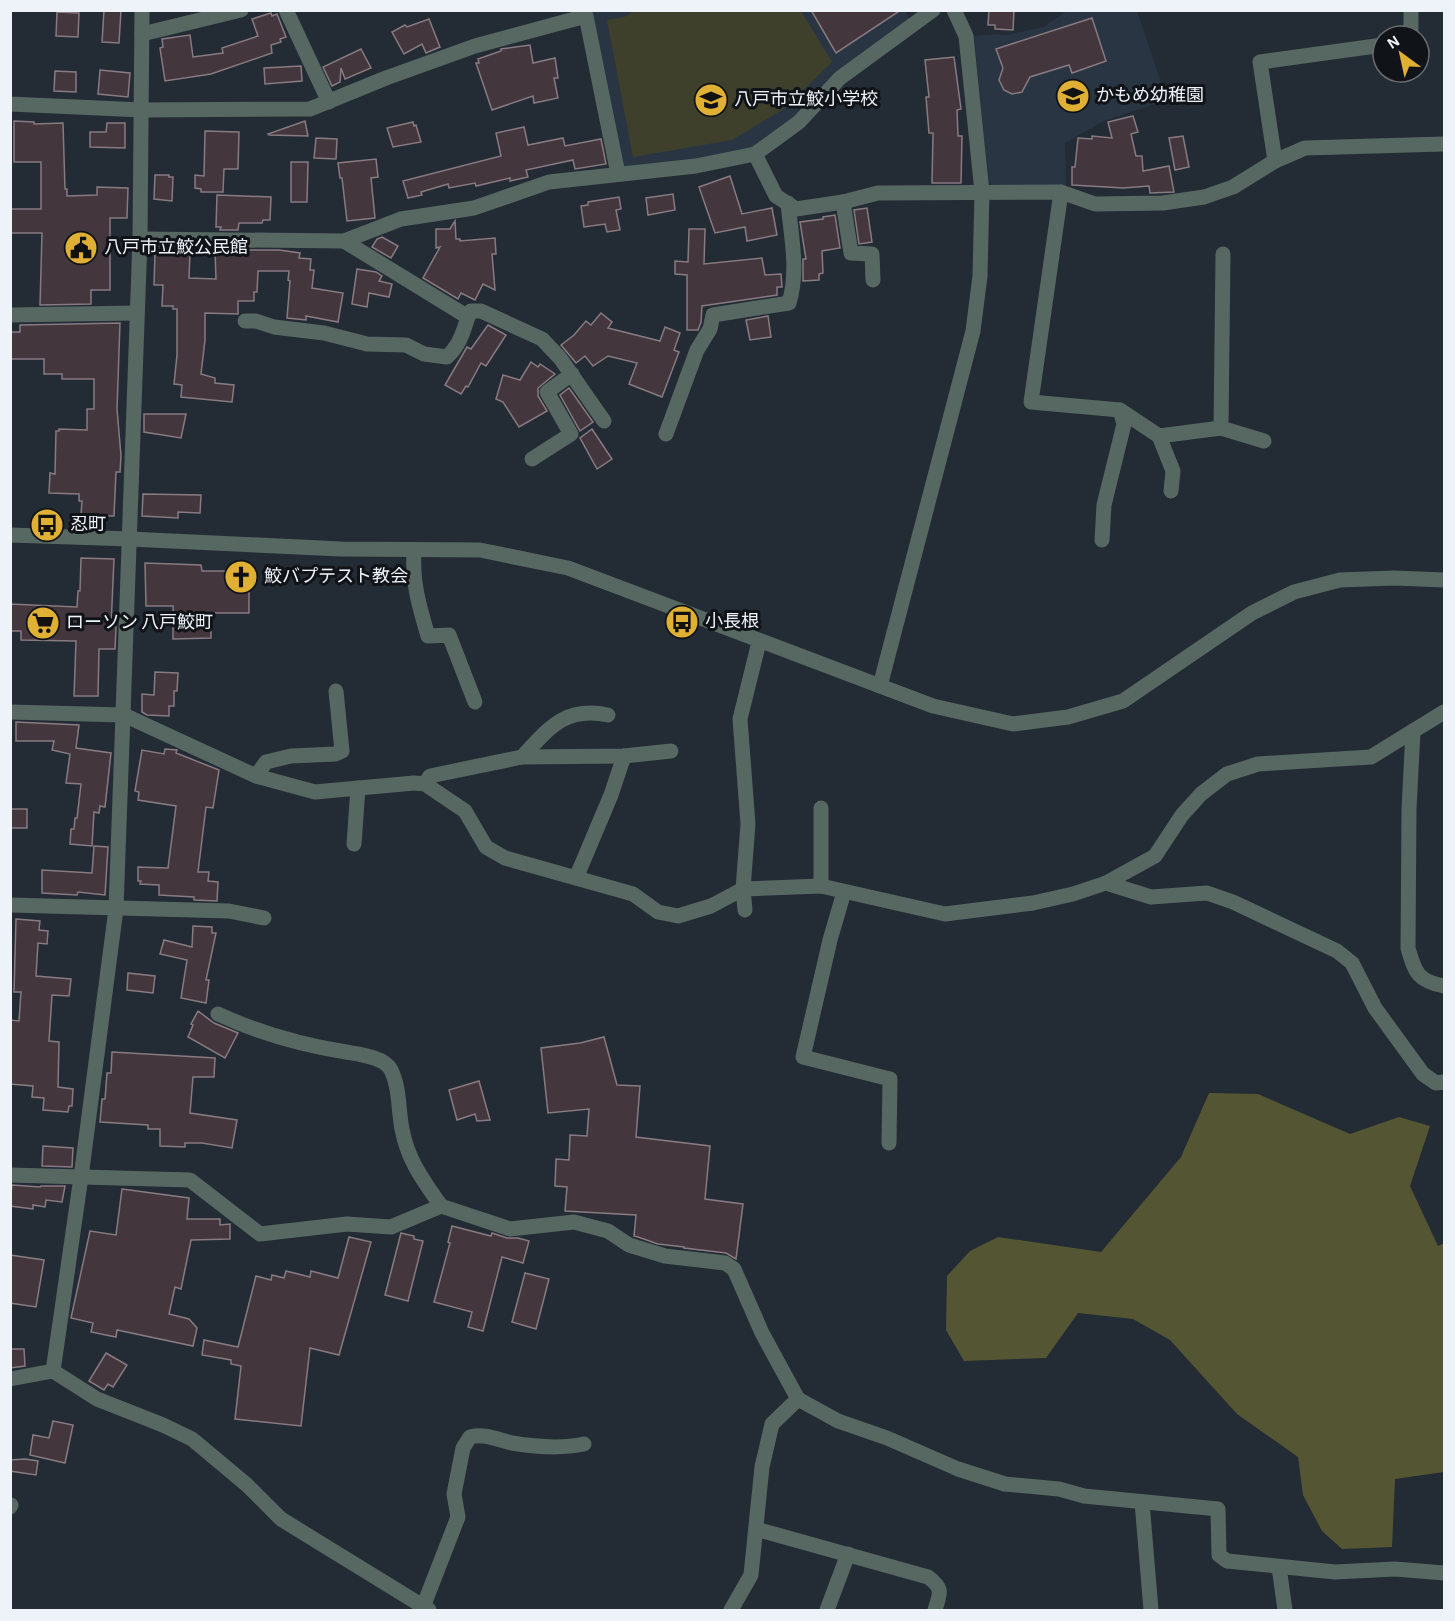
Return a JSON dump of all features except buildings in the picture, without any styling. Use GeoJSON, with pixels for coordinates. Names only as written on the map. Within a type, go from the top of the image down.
{"type":"FeatureCollection","features":[{"type":"Feature","properties":{"kind":"street"},"geometry":{"type":"LineString","coordinates":[[53,1371],[116,909],[140,239],[142,10]]}},
{"type":"Feature","properties":{"kind":"street"},"geometry":{"type":"LineString","coordinates":[[142,34],[241,10]]}},
{"type":"Feature","properties":{"kind":"street"},"geometry":{"type":"LineString","coordinates":[[285,10],[329,102]]}},
{"type":"Feature","properties":{"kind":"street"},"geometry":{"type":"LineString","coordinates":[[140,239],[344,241],[401,219],[474,208],[549,182],[696,166],[755,154],[800,122],[840,78],[933,10]]}},
{"type":"Feature","properties":{"kind":"street"},"geometry":{"type":"LineString","coordinates":[[880,686],[973,331],[980,276],[982,192],[966,36],[954,10]]}},
{"type":"Feature","properties":{"kind":"street"},"geometry":{"type":"LineString","coordinates":[[10,104],[142,110],[310,109],[386,78],[475,46],[586,16],[618,174]]}},
{"type":"Feature","properties":{"kind":"street"},"geometry":{"type":"LineString","coordinates":[[1275,161],[1260,62],[1371,47]]}},
{"type":"Feature","properties":{"kind":"street"},"geometry":{"type":"LineString","coordinates":[[755,154],[776,196],[796,209],[843,202],[878,193],[1061,192],[1095,204],[1163,203],[1204,197],[1233,187],[1275,161],[1305,148],[1444,144]]}},
{"type":"Feature","properties":{"kind":"street"},"geometry":{"type":"LineString","coordinates":[[1061,192],[1031,402],[1120,410],[1159,436],[1173,471],[1171,491]]}},
{"type":"Feature","properties":{"kind":"street"},"geometry":{"type":"LineString","coordinates":[[843,202],[851,253],[872,254],[873,280]]}},
{"type":"Feature","properties":{"kind":"street"},"geometry":{"type":"LineString","coordinates":[[666,434],[697,350],[710,329],[713,315],[789,303],[792,293],[794,260],[788,204]]}},
{"type":"Feature","properties":{"kind":"street"},"geometry":{"type":"LineString","coordinates":[[344,241],[468,317]]}},
{"type":"Feature","properties":{"kind":"street"},"geometry":{"type":"LineString","coordinates":[[1221,428],[1223,254]]}},
{"type":"Feature","properties":{"kind":"street"},"geometry":{"type":"LineString","coordinates":[[245,321],[324,333],[367,344],[406,345],[424,354],[447,357],[461,339],[471,311],[481,311],[542,339],[560,358],[604,421]]}},
{"type":"Feature","properties":{"kind":"street"},"geometry":{"type":"LineString","coordinates":[[10,315],[137,313]]}},
{"type":"Feature","properties":{"kind":"street"},"geometry":{"type":"LineString","coordinates":[[532,459],[572,434],[547,392],[572,374]]}},
{"type":"Feature","properties":{"kind":"street"},"geometry":{"type":"LineString","coordinates":[[1102,540],[1104,505],[1124,424],[1120,410]]}},
{"type":"Feature","properties":{"kind":"street"},"geometry":{"type":"LineString","coordinates":[[1159,436],[1221,428],[1264,441]]}},
{"type":"Feature","properties":{"kind":"street"},"geometry":{"type":"LineString","coordinates":[[10,536],[340,549],[480,550],[568,568],[933,706],[1012,724],[1068,717],[1123,701],[1252,613],[1294,592],[1340,580],[1394,578],[1444,580]]}},
{"type":"Feature","properties":{"kind":"street"},"geometry":{"type":"LineString","coordinates":[[414,550],[413,573],[428,636],[449,635],[475,702]]}},
{"type":"Feature","properties":{"kind":"street"},"geometry":{"type":"LineString","coordinates":[[745,910],[743,889],[748,824],[740,719],[759,642]]}},
{"type":"Feature","properties":{"kind":"street"},"geometry":{"type":"LineString","coordinates":[[256,776],[266,762],[291,756],[335,754],[342,751],[336,691]]}},
{"type":"Feature","properties":{"kind":"street"},"geometry":{"type":"LineString","coordinates":[[10,712],[124,715],[256,776],[315,792],[425,784],[465,811],[486,847],[505,858],[633,894],[658,912],[678,916],[711,906],[743,889],[821,886],[945,914],[1033,903],[1073,894],[1106,883],[1155,856],[1182,815],[1201,794],[1227,774],[1258,764],[1371,757],[1444,712]]}},
{"type":"Feature","properties":{"kind":"street"},"geometry":{"type":"LineString","coordinates":[[522,757],[557,722],[568,716],[598,713],[608,715]]}},
{"type":"Feature","properties":{"kind":"street"},"geometry":{"type":"LineString","coordinates":[[1413,732],[1409,809],[1408,948],[1419,977],[1444,986]]}},
{"type":"Feature","properties":{"kind":"street"},"geometry":{"type":"LineString","coordinates":[[425,784],[430,776],[522,757],[624,756],[672,751]]}},
{"type":"Feature","properties":{"kind":"street"},"geometry":{"type":"LineString","coordinates":[[576,878],[611,795],[624,756]]}},
{"type":"Feature","properties":{"kind":"street"},"geometry":{"type":"LineString","coordinates":[[354,844],[358,788]]}},
{"type":"Feature","properties":{"kind":"street"},"geometry":{"type":"LineString","coordinates":[[821,807],[821,886]]}},
{"type":"Feature","properties":{"kind":"street"},"geometry":{"type":"LineString","coordinates":[[1106,883],[1151,897],[1207,893],[1233,902],[1337,951],[1352,963],[1375,1008],[1423,1074],[1436,1083],[1444,1082]]}},
{"type":"Feature","properties":{"kind":"street"},"geometry":{"type":"LineString","coordinates":[[844,892],[830,940],[803,1057],[890,1079],[889,1143]]}},
{"type":"Feature","properties":{"kind":"street"},"geometry":{"type":"LineString","coordinates":[[10,905],[229,911],[264,918]]}},
{"type":"Feature","properties":{"kind":"street"},"geometry":{"type":"LineString","coordinates":[[218,1014],[241,1025],[274,1036],[361,1055],[383,1062],[391,1068],[410,1159],[441,1206],[510,1229],[574,1222],[608,1231],[629,1245],[665,1256],[725,1263],[734,1269],[762,1333],[798,1399],[838,1422],[887,1438],[958,1468],[1005,1484],[1059,1489],[1084,1496],[1218,1509],[1219,1555],[1227,1561],[1335,1572],[1395,1569],[1444,1573]]}},
{"type":"Feature","properties":{"kind":"street"},"geometry":{"type":"LineString","coordinates":[[10,1175],[190,1180],[260,1234],[347,1224],[391,1227],[441,1206]]}},
{"type":"Feature","properties":{"kind":"street"},"geometry":{"type":"LineString","coordinates":[[10,1379],[53,1371],[97,1399],[192,1439],[247,1485],[281,1519],[426,1609],[458,1517],[454,1494],[463,1448],[470,1437],[479,1434],[513,1443],[567,1448],[584,1444]]}},
{"type":"Feature","properties":{"kind":"street"},"geometry":{"type":"LineString","coordinates":[[731,1611],[751,1575],[762,1467],[772,1424],[798,1399]]}},
{"type":"Feature","properties":{"kind":"street"},"geometry":{"type":"LineString","coordinates":[[1143,1502],[1151,1611]]}},
{"type":"Feature","properties":{"kind":"street"},"geometry":{"type":"LineString","coordinates":[[756,1528],[928,1577],[938,1584],[940,1592],[935,1611]]}},
{"type":"Feature","properties":{"kind":"street"},"geometry":{"type":"LineString","coordinates":[[827,1611],[848,1554]]}},
{"type":"Feature","properties":{"kind":"street"},"geometry":{"type":"LineString","coordinates":[[1279,1567],[1285,1611]]}},
{"type":"Feature","properties":{"kind":"shaded area","name":"八戸市立鮫小学校"},"geometry":{"type":"Polygon","coordinates":[[[905,10],[913,25],[755,154],[618,174],[583,11],[905,10]]]}},
{"type":"Feature","properties":{"kind":"shaded area","name":"かもめ幼稚園"},"geometry":{"type":"Polygon","coordinates":[[[1067,11],[1137,11],[1167,100],[1104,121],[1065,143],[1066,185],[993,186],[989,182],[974,36],[1007,35],[1043,27],[1067,11]]]}},
{"type":"Feature","properties":{"kind":"green space","name":"八戸市立鮫小学校"},"geometry":{"type":"Polygon","coordinates":[[[635,11],[801,11],[832,62],[785,108],[732,140],[633,157],[607,20],[624,17],[635,11]]]}},
{"type":"Feature","properties":{"kind":"green space"},"geometry":{"type":"Polygon","coordinates":[[[1209,1093],[1258,1094],[1350,1134],[1399,1117],[1430,1126],[1410,1186],[1438,1246],[1444,1243],[1444,1472],[1395,1479],[1392,1547],[1342,1549],[1322,1531],[1303,1495],[1298,1457],[1237,1414],[1170,1340],[1133,1319],[1078,1313],[1046,1358],[964,1361],[946,1330],[947,1276],[970,1251],[998,1237],[1101,1252],[1181,1157],[1209,1093]]]}},
{"type":"Feature","properties":{"kind":"place","name":"かもめ幼稚園"},"geometry":{"type":"Point","coordinates":[1073,96]}},
{"type":"Feature","properties":{"kind":"place","name":"八戸市立鮫小学校"},"geometry":{"type":"Point","coordinates":[711,100]}},
{"type":"Feature","properties":{"kind":"place","name":"八戸市立鮫公民館"},"geometry":{"type":"Point","coordinates":[81,248]}},
{"type":"Feature","properties":{"kind":"place","name":"忍町"},"geometry":{"type":"Point","coordinates":[47,525]}},
{"type":"Feature","properties":{"kind":"place","name":"鮫バプテスト教会"},"geometry":{"type":"Point","coordinates":[241,577]}},
{"type":"Feature","properties":{"kind":"place","name":"小長根"},"geometry":{"type":"Point","coordinates":[682,622]}},
{"type":"Feature","properties":{"kind":"place","name":"ローソン 八戸鮫町"},"geometry":{"type":"Point","coordinates":[43,623]}}]}
